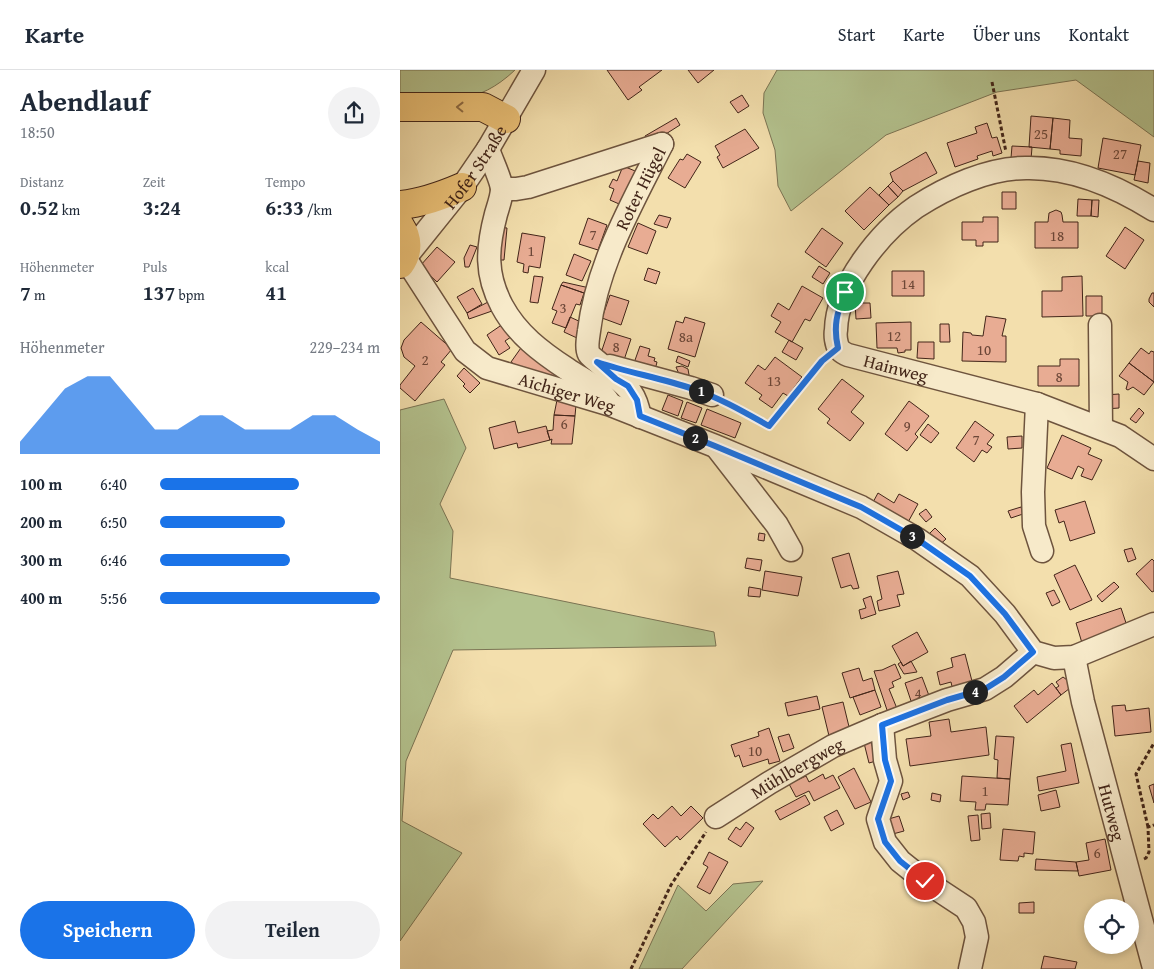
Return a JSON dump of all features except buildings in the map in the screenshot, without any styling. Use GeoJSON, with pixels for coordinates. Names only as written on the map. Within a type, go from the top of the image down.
{"type":"FeatureCollection","features":[{"type":"Feature","properties":{"kind":"highway"},"geometry":{"type":"LineString","coordinates":[[400,107],[483,107],[506,119]]}},
{"type":"Feature","properties":{"kind":"highway"},"geometry":{"type":"LineString","coordinates":[[400,205],[436,198],[462,187]]}},
{"type":"Feature","properties":{"kind":"highway"},"geometry":{"type":"LineString","coordinates":[[400,226],[404,232],[407,244],[401,259]]}},
{"type":"Feature","properties":{"kind":"street","name":"Hofer Straße"},"geometry":{"type":"LineString","coordinates":[[401,259],[462,187],[488,149],[534,70]]}},
{"type":"Feature","properties":{"kind":"street","name":"Roter Hügel"},"geometry":{"type":"LineString","coordinates":[[502,189],[516,189],[528,186],[662,144],[617,235],[597,288],[590,325],[588,349],[597,362],[616,379],[628,386],[637,400],[640,416]]}},
{"type":"Feature","properties":{"kind":"street"},"geometry":{"type":"LineString","coordinates":[[488,149],[502,189],[490,237],[488,257],[491,278],[502,306],[523,336],[568,370],[596,387],[611,405]]}},
{"type":"Feature","properties":{"kind":"street"},"geometry":{"type":"LineString","coordinates":[[838,348],[835,336],[836,316],[845,292],[858,268],[897,222],[916,207],[936,196],[986,174],[1025,168],[1045,169],[1088,178],[1116,189],[1154,210]]}},
{"type":"Feature","properties":{"kind":"street","name":"Aichiger Weg"},"geometry":{"type":"LineString","coordinates":[[401,259],[465,351],[487,368],[611,405],[861,507],[917,539],[970,576],[1005,614],[1033,652]]}},
{"type":"Feature","properties":{"kind":"street"},"geometry":{"type":"LineString","coordinates":[[1100,325],[1101,428]]}},
{"type":"Feature","properties":{"kind":"street","name":"Hainweg"},"geometry":{"type":"LineString","coordinates":[[838,348],[848,356],[1038,404],[1120,436],[1154,459]]}},
{"type":"Feature","properties":{"kind":"street"},"geometry":{"type":"LineString","coordinates":[[597,362],[712,395]]}},
{"type":"Feature","properties":{"kind":"street"},"geometry":{"type":"LineString","coordinates":[[1038,404],[1033,492],[1034,526],[1042,551]]}},
{"type":"Feature","properties":{"kind":"street"},"geometry":{"type":"LineString","coordinates":[[715,446],[777,525],[791,550]]}},
{"type":"Feature","properties":{"kind":"street"},"geometry":{"type":"LineString","coordinates":[[1033,652],[1054,658],[1074,657],[1154,624]]}},
{"type":"Feature","properties":{"kind":"street","name":"Mühlbergweg"},"geometry":{"type":"LineString","coordinates":[[716,817],[769,783],[833,746],[947,700],[985,689],[1004,677],[1033,652]]}},
{"type":"Feature","properties":{"kind":"street","name":"Hutweg"},"geometry":{"type":"LineString","coordinates":[[1074,657],[1083,702],[1154,968]]}},
{"type":"Feature","properties":{"kind":"street"},"geometry":{"type":"LineString","coordinates":[[882,725],[885,760],[891,781],[878,819],[885,842],[900,861],[912,871],[966,908],[974,922],[977,936],[970,969]]}},
{"type":"Feature","properties":{"kind":"path"},"geometry":{"type":"LineString","coordinates":[[992,82],[1010,170]]}},
{"type":"Feature","properties":{"kind":"path"},"geometry":{"type":"LineString","coordinates":[[712,395],[769,426],[822,361],[838,348]]}},
{"type":"Feature","properties":{"kind":"path"},"geometry":{"type":"LineString","coordinates":[[1126,864],[1146,858],[1149,852],[1148,827],[1136,774],[1154,743]]}},
{"type":"Feature","properties":{"kind":"path"},"geometry":{"type":"LineString","coordinates":[[632,969],[670,885],[716,817]]}},
{"type":"Feature","properties":{"kind":"path"},"geometry":{"type":"LineString","coordinates":[[1148,827],[1154,824]]}},
{"type":"Feature","properties":{"kind":"green space"},"geometry":{"type":"Polygon","coordinates":[[[400,70],[515,70],[501,82],[475,95],[447,100],[433,100],[400,99],[400,70]]]}},
{"type":"Feature","properties":{"kind":"green space"},"geometry":{"type":"Polygon","coordinates":[[[777,70],[1154,70],[1154,137],[1076,80],[997,92],[886,135],[791,211],[778,186],[775,150],[763,113],[764,93],[777,70]]]}},
{"type":"Feature","properties":{"kind":"green space"},"geometry":{"type":"Polygon","coordinates":[[[444,399],[466,448],[440,504],[453,531],[450,578],[714,632],[716,646],[453,650],[406,761],[402,821],[462,853],[400,941],[400,410],[444,399]]]}},
{"type":"Feature","properties":{"kind":"green space"},"geometry":{"type":"Polygon","coordinates":[[[763,881],[682,969],[639,969],[678,885],[706,911],[733,884],[763,881]]]}},
{"type":"Feature","properties":{"kind":"route"},"geometry":{"type":"LineString","coordinates":[[845,292],[836,316],[835,336],[838,348],[822,361],[769,426],[712,395],[597,362],[616,379],[628,386],[637,400],[640,416],[861,507],[917,539],[970,576],[1005,614],[1033,652],[1004,677],[985,689],[947,700],[882,725],[885,760],[891,781],[878,819],[885,842],[900,861],[925,881]]}}]}
